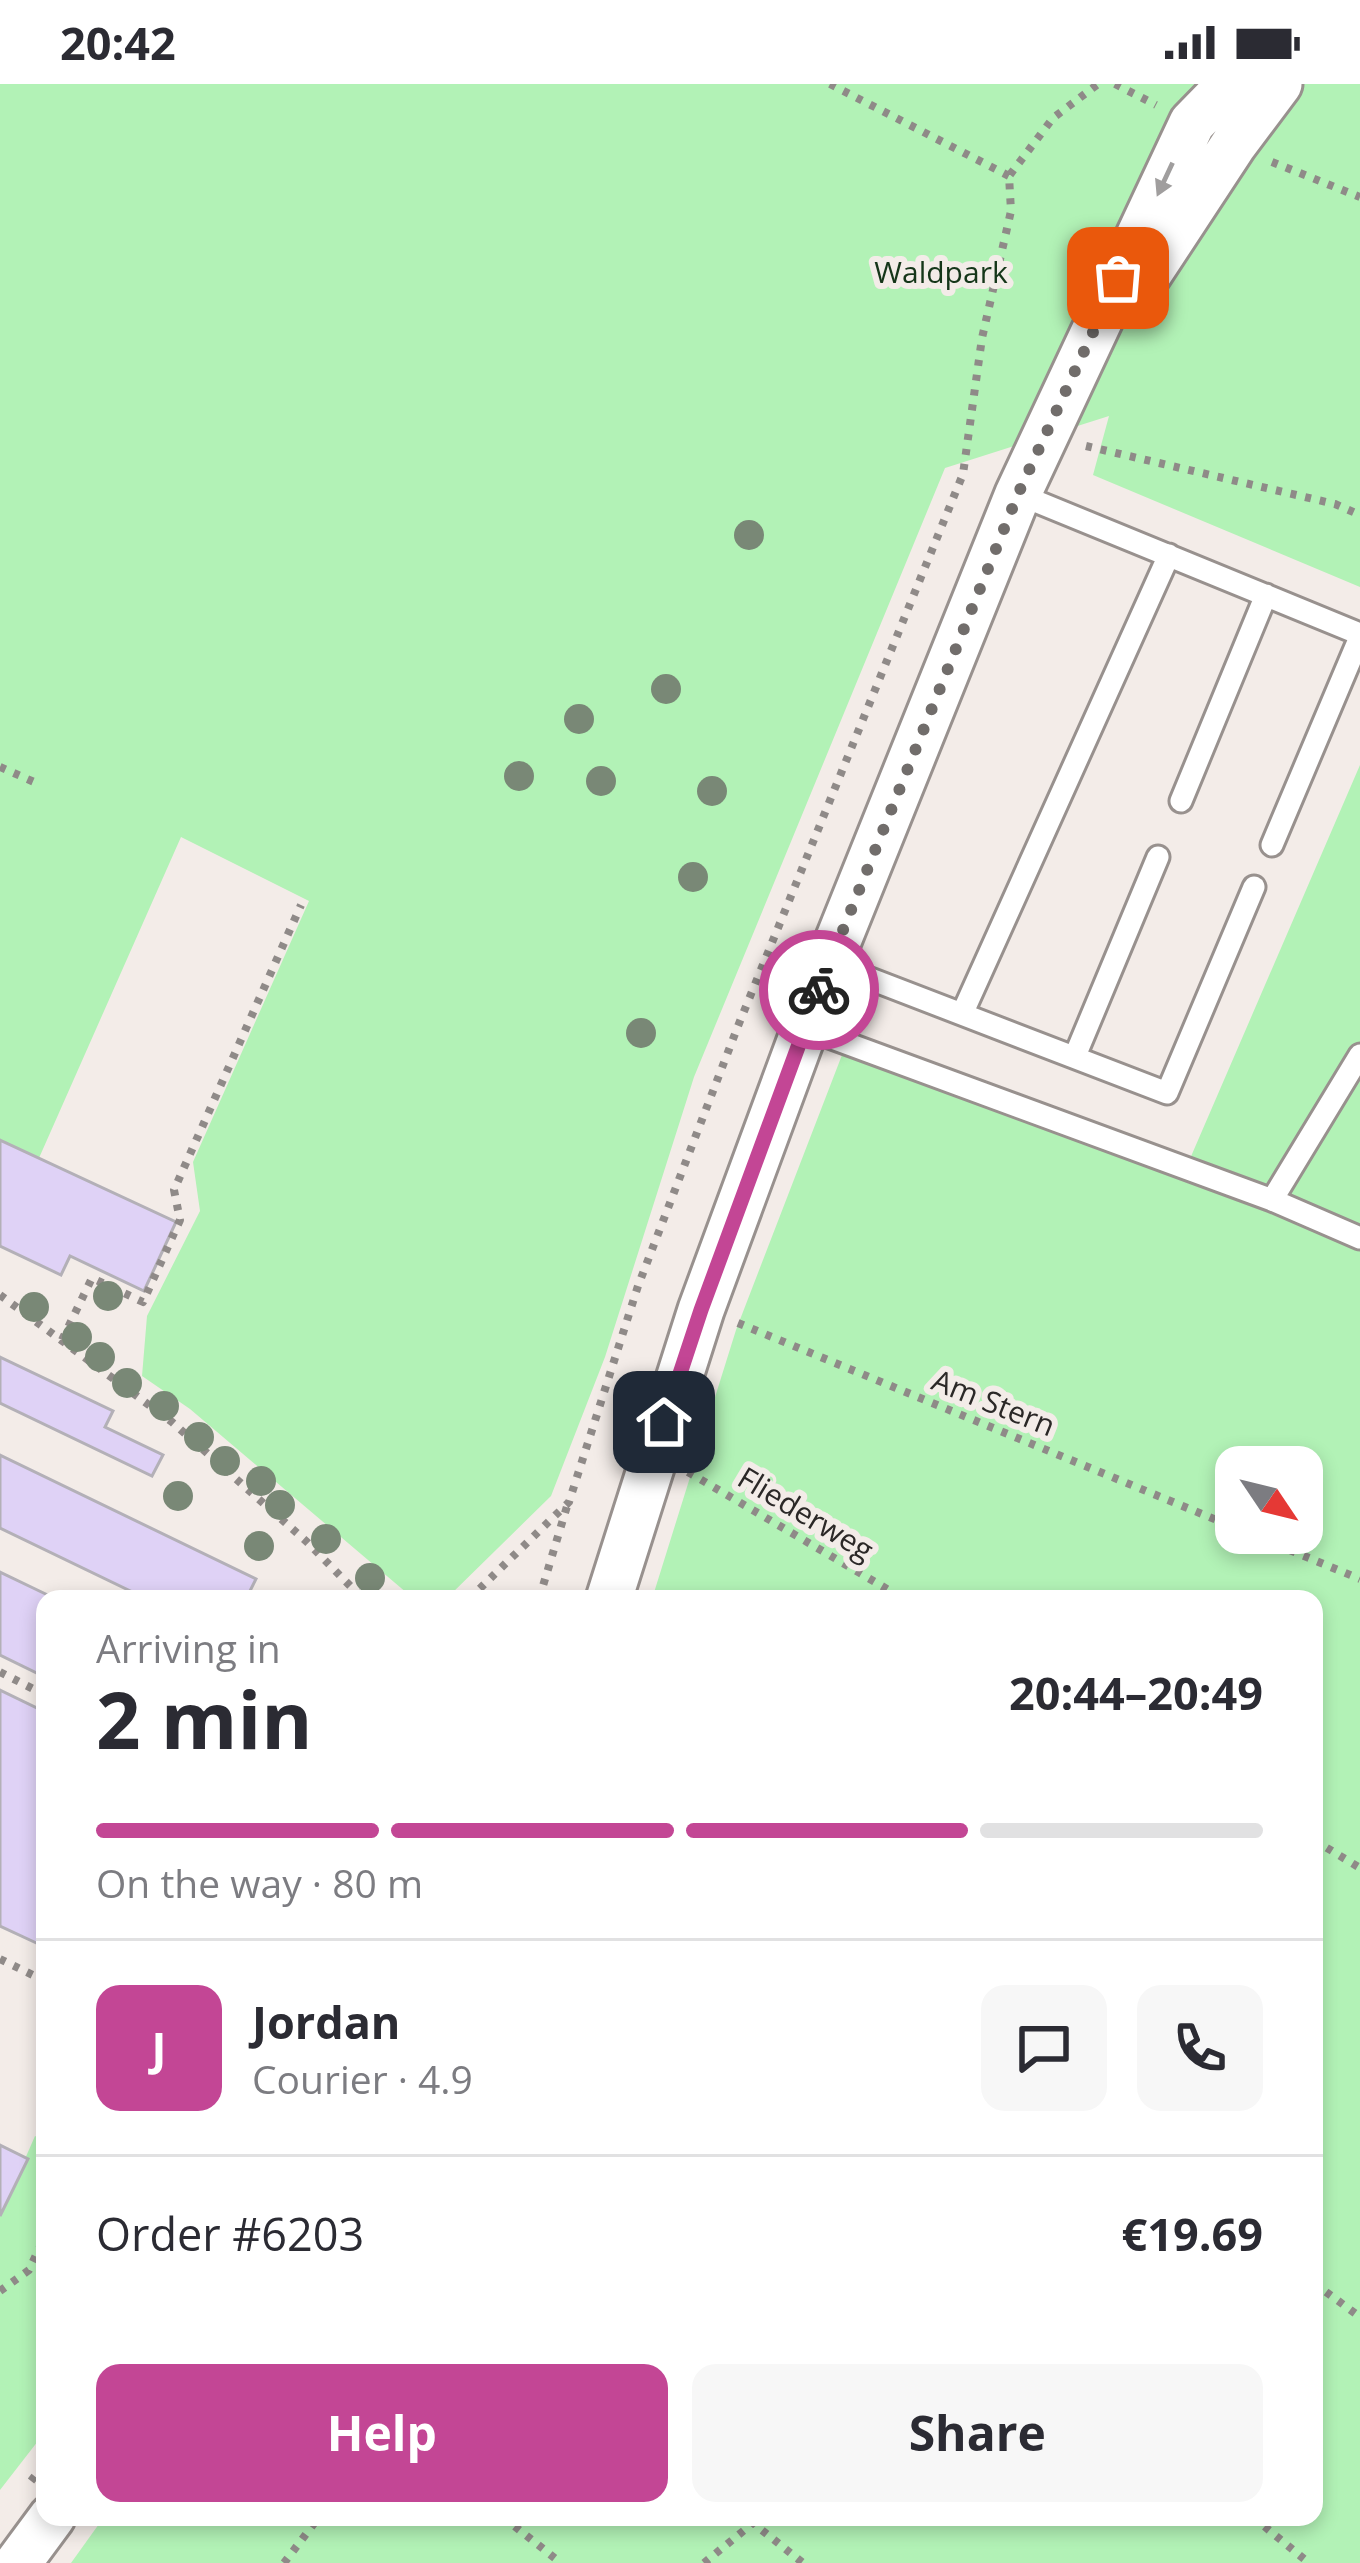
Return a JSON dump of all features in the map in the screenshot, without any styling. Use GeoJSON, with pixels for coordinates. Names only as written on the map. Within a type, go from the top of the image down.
{"type":"FeatureCollection","features":[{"type":"Feature","properties":{"kind":"street"},"geometry":{"type":"LineString","coordinates":[[1044,433],[1192,123],[1230,84]]}},
{"type":"Feature","properties":{"kind":"street"},"geometry":{"type":"LineString","coordinates":[[613,1590],[668,1465],[805,1028],[1000,486],[1044,433],[1234,144],[1280,84]]}},
{"type":"Feature","properties":{"kind":"street"},"geometry":{"type":"LineString","coordinates":[[18,2563],[45,2526]]}},
{"type":"Feature","properties":{"kind":"lane"},"geometry":{"type":"LineString","coordinates":[[1000,486],[1360,635],[1272,844]]}},
{"type":"Feature","properties":{"kind":"lane"},"geometry":{"type":"LineString","coordinates":[[964,1012],[1168,555]]}},
{"type":"Feature","properties":{"kind":"lane"},"geometry":{"type":"LineString","coordinates":[[1181,801],[1266,596]]}},
{"type":"Feature","properties":{"kind":"lane"},"geometry":{"type":"LineString","coordinates":[[1075,1056],[1158,857]]}},
{"type":"Feature","properties":{"kind":"lane"},"geometry":{"type":"LineString","coordinates":[[829,963],[1167,1094],[1254,887]]}},
{"type":"Feature","properties":{"kind":"lane"},"geometry":{"type":"LineString","coordinates":[[805,1028],[1272,1200],[1360,1238]]}},
{"type":"Feature","properties":{"kind":"lane"},"geometry":{"type":"LineString","coordinates":[[1272,1200],[1360,1055]]}},
{"type":"Feature","properties":{"kind":"path"},"geometry":{"type":"LineString","coordinates":[[830,84],[1009,176]]}},
{"type":"Feature","properties":{"kind":"path"},"geometry":{"type":"LineString","coordinates":[[542,1590],[638,1286],[729,1048],[963,474],[982,338],[1011,211],[1009,176],[1053,118],[1099,84]]}},
{"type":"Feature","properties":{"kind":"path"},"geometry":{"type":"LineString","coordinates":[[1258,156],[1360,197]]}},
{"type":"Feature","properties":{"kind":"path"},"geometry":{"type":"LineString","coordinates":[[1044,433],[1360,514]]}},
{"type":"Feature","properties":{"kind":"path"},"geometry":{"type":"LineString","coordinates":[[963,474],[1000,486]]}},
{"type":"Feature","properties":{"kind":"path"},"geometry":{"type":"LineString","coordinates":[[0,767],[41,785]]}},
{"type":"Feature","properties":{"kind":"path"},"geometry":{"type":"LineString","coordinates":[[62,1340],[92,1278],[143,1302],[180,1220],[174,1190],[301,905]]}},
{"type":"Feature","properties":{"kind":"path"},"geometry":{"type":"LineString","coordinates":[[0,1295],[172,1421],[354,1590]]}},
{"type":"Feature","properties":{"kind":"path","name":"Am Stern"},"geometry":{"type":"LineString","coordinates":[[717,1316],[1215,1519]]}},
{"type":"Feature","properties":{"kind":"path","name":"Fliederweg"},"geometry":{"type":"LineString","coordinates":[[668,1465],[888,1590]]}},
{"type":"Feature","properties":{"kind":"path"},"geometry":{"type":"LineString","coordinates":[[478,1590],[568,1502]]}},
{"type":"Feature","properties":{"kind":"path"},"geometry":{"type":"LineString","coordinates":[[1299,1554],[1360,1579]]}},
{"type":"Feature","properties":{"kind":"path"},"geometry":{"type":"LineString","coordinates":[[0,1672],[36,1690]]}},
{"type":"Feature","properties":{"kind":"path"},"geometry":{"type":"LineString","coordinates":[[1323,1845],[1360,1868]]}},
{"type":"Feature","properties":{"kind":"path"},"geometry":{"type":"LineString","coordinates":[[0,1959],[36,1977]]}},
{"type":"Feature","properties":{"kind":"path"},"geometry":{"type":"LineString","coordinates":[[0,2291],[29,2270],[36,2255]]}},
{"type":"Feature","properties":{"kind":"path"},"geometry":{"type":"LineString","coordinates":[[1323,2290],[1360,2318]]}},
{"type":"Feature","properties":{"kind":"path"},"geometry":{"type":"LineString","coordinates":[[284,2563],[312,2526]]}},
{"type":"Feature","properties":{"kind":"path"},"geometry":{"type":"LineString","coordinates":[[514,2526],[560,2563]]}},
{"type":"Feature","properties":{"kind":"path"},"geometry":{"type":"LineString","coordinates":[[704,2563],[744,2526]]}},
{"type":"Feature","properties":{"kind":"path"},"geometry":{"type":"LineString","coordinates":[[757,2526],[803,2563]]}},
{"type":"Feature","properties":{"kind":"path"},"geometry":{"type":"LineString","coordinates":[[1264,2526],[1310,2563]]}},
{"type":"Feature","properties":{"kind":"green space","name":"Waldpark"},"geometry":{"type":"Polygon","coordinates":[[[0,84],[1360,84],[1360,587],[1093,475],[1109,416],[945,468],[694,1077],[605,1357],[551,1496],[455,1590],[403,1590],[190,1409],[142,1376],[147,1316],[200,1211],[193,1162],[309,901],[181,837],[39,1158],[0,1140],[0,84]]]}},
{"type":"Feature","properties":{"kind":"green space"},"geometry":{"type":"Polygon","coordinates":[[[1360,765],[1360,2563],[71,2563],[98,2526],[1323,2526],[1323,1590],[655,1590],[736,1330],[847,1042],[1186,1168],[1360,765]]]}},
{"type":"Feature","properties":{"kind":"green space"},"geometry":{"type":"Polygon","coordinates":[[[35,2136],[36,2444],[0,2490],[0,2216],[35,2136]]]}},
{"type":"Feature","properties":{"kind":"building"},"geometry":{"type":"Polygon","coordinates":[[[0,1140],[176,1222],[144,1291],[70,1256],[61,1275],[0,1246],[0,1140]]]}},
{"type":"Feature","properties":{"kind":"building"},"geometry":{"type":"Polygon","coordinates":[[[0,1357],[113,1411],[105,1427],[163,1455],[152,1476],[0,1403],[0,1357]]]}},
{"type":"Feature","properties":{"kind":"building"},"geometry":{"type":"Polygon","coordinates":[[[0,1455],[256,1579],[250,1590],[128,1590],[0,1528],[0,1455]]]}},
{"type":"Feature","properties":{"kind":"building"},"geometry":{"type":"Polygon","coordinates":[[[0,1572],[37,1590],[36,1673],[0,1655],[0,1572]]]}},
{"type":"Feature","properties":{"kind":"building"},"geometry":{"type":"Polygon","coordinates":[[[0,1690],[36,1708],[36,1943],[0,1926],[0,1690]]]}},
{"type":"Feature","properties":{"kind":"building"},"geometry":{"type":"Polygon","coordinates":[[[0,2145],[28,2159],[0,2216],[0,2145]]]}},
{"type":"Feature","properties":{"kind":"way so far"},"geometry":{"type":"LineString","coordinates":[[819,990],[1018,494],[1118,278]]}},
{"type":"Feature","properties":{"kind":"route"},"geometry":{"type":"LineString","coordinates":[[664,1422],[819,990]]}}]}
